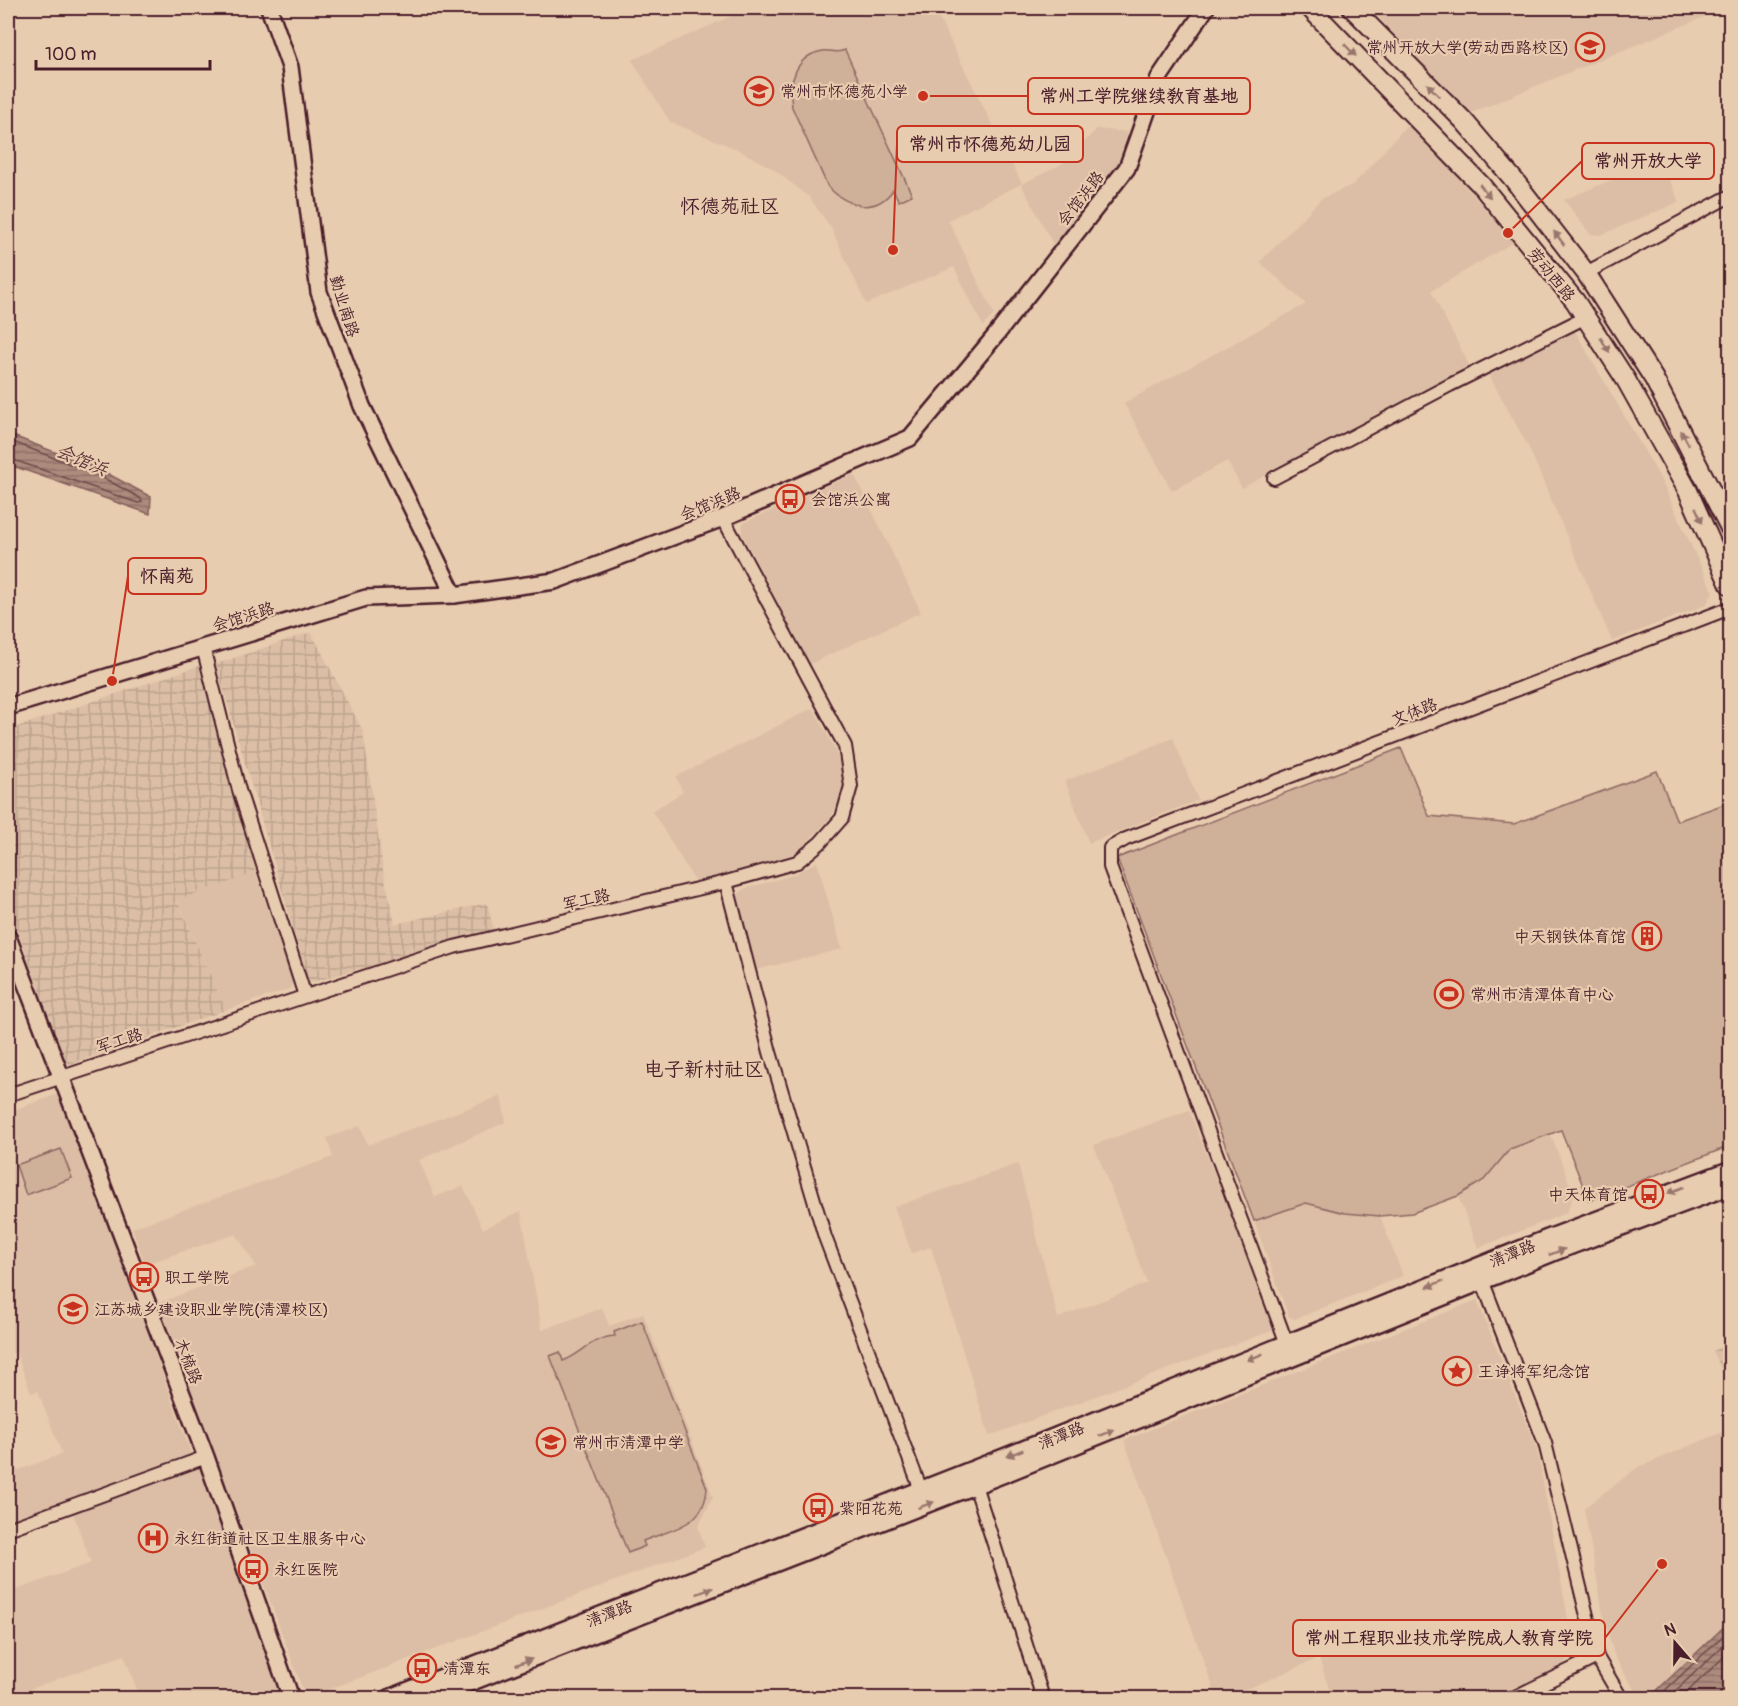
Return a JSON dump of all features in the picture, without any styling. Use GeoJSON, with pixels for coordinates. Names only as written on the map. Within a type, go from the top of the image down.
{"type":"FeatureCollection","features":[{"type":"Feature","properties":{"kind":"main road","name":"劳动西路"},"geometry":{"type":"LineString","coordinates":[[1310,8],[1481,185],[1586,317],[1626,380],[1688,491],[1731,585]]}},
{"type":"Feature","properties":{"kind":"main road","name":"劳动西路"},"geometry":{"type":"LineString","coordinates":[[1352,8],[1464,121],[1514,180],[1586,273],[1654,379],[1731,528]]}},
{"type":"Feature","properties":{"kind":"main road","name":"清潭路"},"geometry":{"type":"LineString","coordinates":[[430,1698],[975,1485],[1731,1170]]}},
{"type":"Feature","properties":{"kind":"main road","name":"清潭路"},"geometry":{"type":"LineString","coordinates":[[390,1698],[1287,1344],[1731,1186]]}},
{"type":"Feature","properties":{"kind":"street","name":"勤业南路"},"geometry":{"type":"LineString","coordinates":[[269,8],[290,67],[319,292],[362,406],[454,595]]}},
{"type":"Feature","properties":{"kind":"street","name":"会馆浜路"},"geometry":{"type":"LineString","coordinates":[[8,706],[366,598],[454,595],[555,581],[723,518],[910,438],[996,335],[1127,168],[1159,78],[1206,8]]}},
{"type":"Feature","properties":{"kind":"street"},"geometry":{"type":"LineString","coordinates":[[1586,273],[1731,196]]}},
{"type":"Feature","properties":{"kind":"street"},"geometry":{"type":"LineString","coordinates":[[1274,478],[1450,385],[1586,317]]}},
{"type":"Feature","properties":{"kind":"street","name":"军工路"},"geometry":{"type":"LineString","coordinates":[[8,1095],[454,947],[726,882],[797,862],[820,843],[842,818],[851,786],[845,746],[723,518]]}},
{"type":"Feature","properties":{"kind":"street","name":"文体路"},"geometry":{"type":"LineString","coordinates":[[1287,1344],[1110,867],[1110,848],[1126,839],[1731,608]]}},
{"type":"Feature","properties":{"kind":"street"},"geometry":{"type":"LineString","coordinates":[[203,647],[239,790],[304,996]]}},
{"type":"Feature","properties":{"kind":"street"},"geometry":{"type":"LineString","coordinates":[[726,882],[770,1052],[825,1238],[921,1490]]}},
{"type":"Feature","properties":{"kind":"street","name":"木梳路"},"geometry":{"type":"LineString","coordinates":[[8,937],[12,961],[62,1076],[206,1457],[291,1698]]}},
{"type":"Feature","properties":{"kind":"street"},"geometry":{"type":"LineString","coordinates":[[1480,1274],[1545,1443],[1596,1658],[1622,1698]]}},
{"type":"Feature","properties":{"kind":"street"},"geometry":{"type":"LineString","coordinates":[[8,1530],[206,1457]]}},
{"type":"Feature","properties":{"kind":"street"},"geometry":{"type":"LineString","coordinates":[[975,1485],[1043,1698]]}},
{"type":"Feature","properties":{"kind":"street"},"geometry":{"type":"LineString","coordinates":[[1513,1698],[1596,1658]]}},
{"type":"Feature","properties":{"kind":"shaded area"},"geometry":{"type":"Polygon","coordinates":[[[750,8],[934,8],[1022,184],[1062,164],[1097,129],[1128,132],[1117,166],[1054,246],[1021,184],[948,220],[994,314],[983,326],[954,267],[866,304],[831,228],[809,197],[772,168],[737,149],[670,122],[632,60],[750,8]]]}},
{"type":"Feature","properties":{"kind":"shaded area"},"geometry":{"type":"Polygon","coordinates":[[[1370,8],[1726,8],[1468,114],[1370,8]]]}},
{"type":"Feature","properties":{"kind":"shaded area"},"geometry":{"type":"Polygon","coordinates":[[[845,50],[912,195],[899,201],[893,190],[878,203],[861,205],[844,199],[828,187],[792,107],[791,89],[800,64],[813,54],[845,50]]]}},
{"type":"Feature","properties":{"kind":"shaded area"},"geometry":{"type":"Polygon","coordinates":[[[1410,122],[1514,242],[1431,291],[1470,367],[1242,488],[1227,461],[1172,491],[1124,403],[1306,304],[1260,262],[1321,199],[1354,184],[1410,122]]]}},
{"type":"Feature","properties":{"kind":"shaded area"},"geometry":{"type":"Polygon","coordinates":[[[1661,159],[1679,202],[1601,235],[1590,234],[1564,200],[1661,159]]]}},
{"type":"Feature","properties":{"kind":"shaded area"},"geometry":{"type":"Polygon","coordinates":[[[1575,331],[1659,476],[1713,592],[1706,605],[1612,641],[1528,446],[1489,375],[1575,331]]]}},
{"type":"Feature","properties":{"kind":"shaded area"},"geometry":{"type":"Polygon","coordinates":[[[854,474],[921,612],[810,664],[742,534],[743,523],[854,474]]]}},
{"type":"Feature","properties":{"kind":"shaded area"},"geometry":{"type":"Polygon","coordinates":[[[311,632],[363,731],[383,869],[395,924],[487,903],[494,931],[309,983],[216,664],[311,632]]]}},
{"type":"Feature","properties":{"kind":"shaded area"},"geometry":{"type":"Polygon","coordinates":[[[199,666],[256,873],[177,900],[226,1010],[68,1065],[8,906],[8,730],[199,666]]]}},
{"type":"Feature","properties":{"kind":"shaded area"},"geometry":{"type":"Polygon","coordinates":[[[813,708],[836,751],[845,786],[831,818],[797,852],[761,865],[695,881],[652,811],[683,792],[676,777],[813,708]]]}},
{"type":"Feature","properties":{"kind":"shaded area"},"geometry":{"type":"Polygon","coordinates":[[[1173,738],[1198,800],[1089,843],[1065,781],[1173,738]]]}},
{"type":"Feature","properties":{"kind":"shaded area","name":"常州市清潭体育中心"},"geometry":{"type":"Polygon","coordinates":[[[1401,748],[1429,816],[1514,824],[1657,771],[1677,821],[1730,802],[1730,1146],[1589,1201],[1561,1130],[1510,1149],[1484,1180],[1458,1196],[1412,1213],[1380,1216],[1345,1213],[1306,1203],[1254,1221],[1117,858],[1401,748]]]}},
{"type":"Feature","properties":{"kind":"shaded area"},"geometry":{"type":"Polygon","coordinates":[[[817,862],[842,949],[755,970],[737,896],[743,889],[793,875],[817,862]]]}},
{"type":"Feature","properties":{"kind":"shaded area"},"geometry":{"type":"Polygon","coordinates":[[[256,873],[293,983],[290,989],[226,1010],[177,899],[256,873]]]}},
{"type":"Feature","properties":{"kind":"shaded area"},"geometry":{"type":"Polygon","coordinates":[[[61,1093],[192,1456],[8,1523],[8,1474],[62,1454],[38,1391],[31,1393],[16,1352],[8,1355],[8,1112],[61,1093]]]}},
{"type":"Feature","properties":{"kind":"shaded area"},"geometry":{"type":"Polygon","coordinates":[[[501,1096],[506,1122],[419,1160],[435,1197],[463,1186],[483,1229],[521,1211],[542,1330],[602,1308],[609,1326],[643,1313],[713,1497],[698,1526],[705,1547],[306,1698],[159,1303],[256,1266],[236,1234],[145,1264],[132,1228],[333,1157],[327,1138],[360,1126],[368,1145],[501,1096]]]}},
{"type":"Feature","properties":{"kind":"shaded area"},"geometry":{"type":"Polygon","coordinates":[[[1189,1110],[1276,1329],[989,1436],[931,1247],[912,1253],[894,1207],[1018,1164],[1058,1318],[1147,1283],[1094,1145],[1189,1110]]]}},
{"type":"Feature","properties":{"kind":"shaded area"},"geometry":{"type":"Polygon","coordinates":[[[1551,1135],[1574,1195],[1566,1213],[1478,1248],[1458,1196],[1484,1180],[1510,1149],[1551,1135]]]}},
{"type":"Feature","properties":{"kind":"shaded area"},"geometry":{"type":"Polygon","coordinates":[[[61,1149],[72,1178],[26,1195],[16,1165],[61,1149]]]}},
{"type":"Feature","properties":{"kind":"shaded area"},"geometry":{"type":"Polygon","coordinates":[[[1306,1203],[1345,1213],[1380,1216],[1403,1276],[1295,1319],[1289,1317],[1254,1221],[1306,1203]]]}},
{"type":"Feature","properties":{"kind":"shaded area"},"geometry":{"type":"Polygon","coordinates":[[[1477,1300],[1537,1450],[1574,1651],[1563,1665],[1493,1698],[1332,1698],[1319,1658],[1226,1698],[1217,1698],[1124,1440],[1477,1300]]]}},
{"type":"Feature","properties":{"kind":"shaded area"},"geometry":{"type":"Polygon","coordinates":[[[642,1321],[707,1488],[705,1501],[694,1518],[675,1529],[643,1541],[645,1546],[628,1553],[550,1356],[560,1352],[563,1361],[593,1342],[615,1336],[614,1332],[642,1321]]]}},
{"type":"Feature","properties":{"kind":"shaded area"},"geometry":{"type":"Polygon","coordinates":[[[1730,1342],[1730,1388],[1713,1351],[1730,1342]]]}},
{"type":"Feature","properties":{"kind":"shaded area"},"geometry":{"type":"Polygon","coordinates":[[[1730,1429],[1730,1621],[1649,1698],[1639,1698],[1615,1657],[1605,1624],[1584,1508],[1637,1468],[1730,1429]]]}},
{"type":"Feature","properties":{"kind":"shaded area"},"geometry":{"type":"Polygon","coordinates":[[[198,1467],[284,1698],[140,1698],[124,1655],[8,1697],[8,1593],[91,1563],[73,1513],[198,1467]]]}},
{"type":"Feature","properties":{"kind":"water"},"geometry":{"type":"Polygon","coordinates":[[[8,434],[101,470],[151,497],[150,514],[13,466],[8,463],[8,434]]]}},
{"type":"Feature","properties":{"kind":"water"},"geometry":{"type":"Polygon","coordinates":[[[1730,1621],[1730,1698],[1649,1698],[1730,1621]]]}},
{"type":"Feature","properties":{"kind":"place","name":"常州开放大学(劳动西路校区)"},"geometry":{"type":"Point","coordinates":[1590,47]}},
{"type":"Feature","properties":{"kind":"place","name":"常州市怀德苑小学"},"geometry":{"type":"Point","coordinates":[759,91]}},
{"type":"Feature","properties":{"kind":"place","name":"常州工学院继续教育基地"},"geometry":{"type":"Point","coordinates":[923,96]}},
{"type":"Feature","properties":{"kind":"place","name":"常州开放大学"},"geometry":{"type":"Point","coordinates":[1508,233]}},
{"type":"Feature","properties":{"kind":"place","name":"常州市怀德苑幼儿园"},"geometry":{"type":"Point","coordinates":[893,250]}},
{"type":"Feature","properties":{"kind":"place","name":"会馆浜公寓"},"geometry":{"type":"Point","coordinates":[790,499]}},
{"type":"Feature","properties":{"kind":"place","name":"怀南苑"},"geometry":{"type":"Point","coordinates":[112,681]}},
{"type":"Feature","properties":{"kind":"place","name":"中天钢铁体育馆"},"geometry":{"type":"Point","coordinates":[1647,936]}},
{"type":"Feature","properties":{"kind":"place","name":"常州市清潭体育中心"},"geometry":{"type":"Point","coordinates":[1449,994]}},
{"type":"Feature","properties":{"kind":"place","name":"中天体育馆"},"geometry":{"type":"Point","coordinates":[1649,1194]}},
{"type":"Feature","properties":{"kind":"place","name":"职工学院"},"geometry":{"type":"Point","coordinates":[144,1277]}},
{"type":"Feature","properties":{"kind":"place","name":"江苏城乡建设职业学院(清潭校区)"},"geometry":{"type":"Point","coordinates":[73,1309]}},
{"type":"Feature","properties":{"kind":"place","name":"王诤将军纪念馆"},"geometry":{"type":"Point","coordinates":[1457,1371]}},
{"type":"Feature","properties":{"kind":"place","name":"常州市清潭中学"},"geometry":{"type":"Point","coordinates":[551,1442]}},
{"type":"Feature","properties":{"kind":"place","name":"紫阳花苑"},"geometry":{"type":"Point","coordinates":[818,1508]}},
{"type":"Feature","properties":{"kind":"place","name":"永红街道社区卫生服务中心"},"geometry":{"type":"Point","coordinates":[153,1538]}},
{"type":"Feature","properties":{"kind":"place","name":"常州工程职业技术学院成人教育学院"},"geometry":{"type":"Point","coordinates":[1662,1564]}},
{"type":"Feature","properties":{"kind":"place","name":"永红医院"},"geometry":{"type":"Point","coordinates":[253,1569]}},
{"type":"Feature","properties":{"kind":"place","name":"清潭东"},"geometry":{"type":"Point","coordinates":[422,1668]}},
{"type":"Feature","properties":{"kind":"district","name":"怀德苑社区"},"geometry":{"type":"Point","coordinates":[730,206]}},
{"type":"Feature","properties":{"kind":"district","name":"电子新村社区"},"geometry":{"type":"Point","coordinates":[704,1069]}},
{"type":"Feature","properties":{"kind":"water label","name":"会馆浜"},"geometry":{"type":"Point","coordinates":[82,460]}}]}
